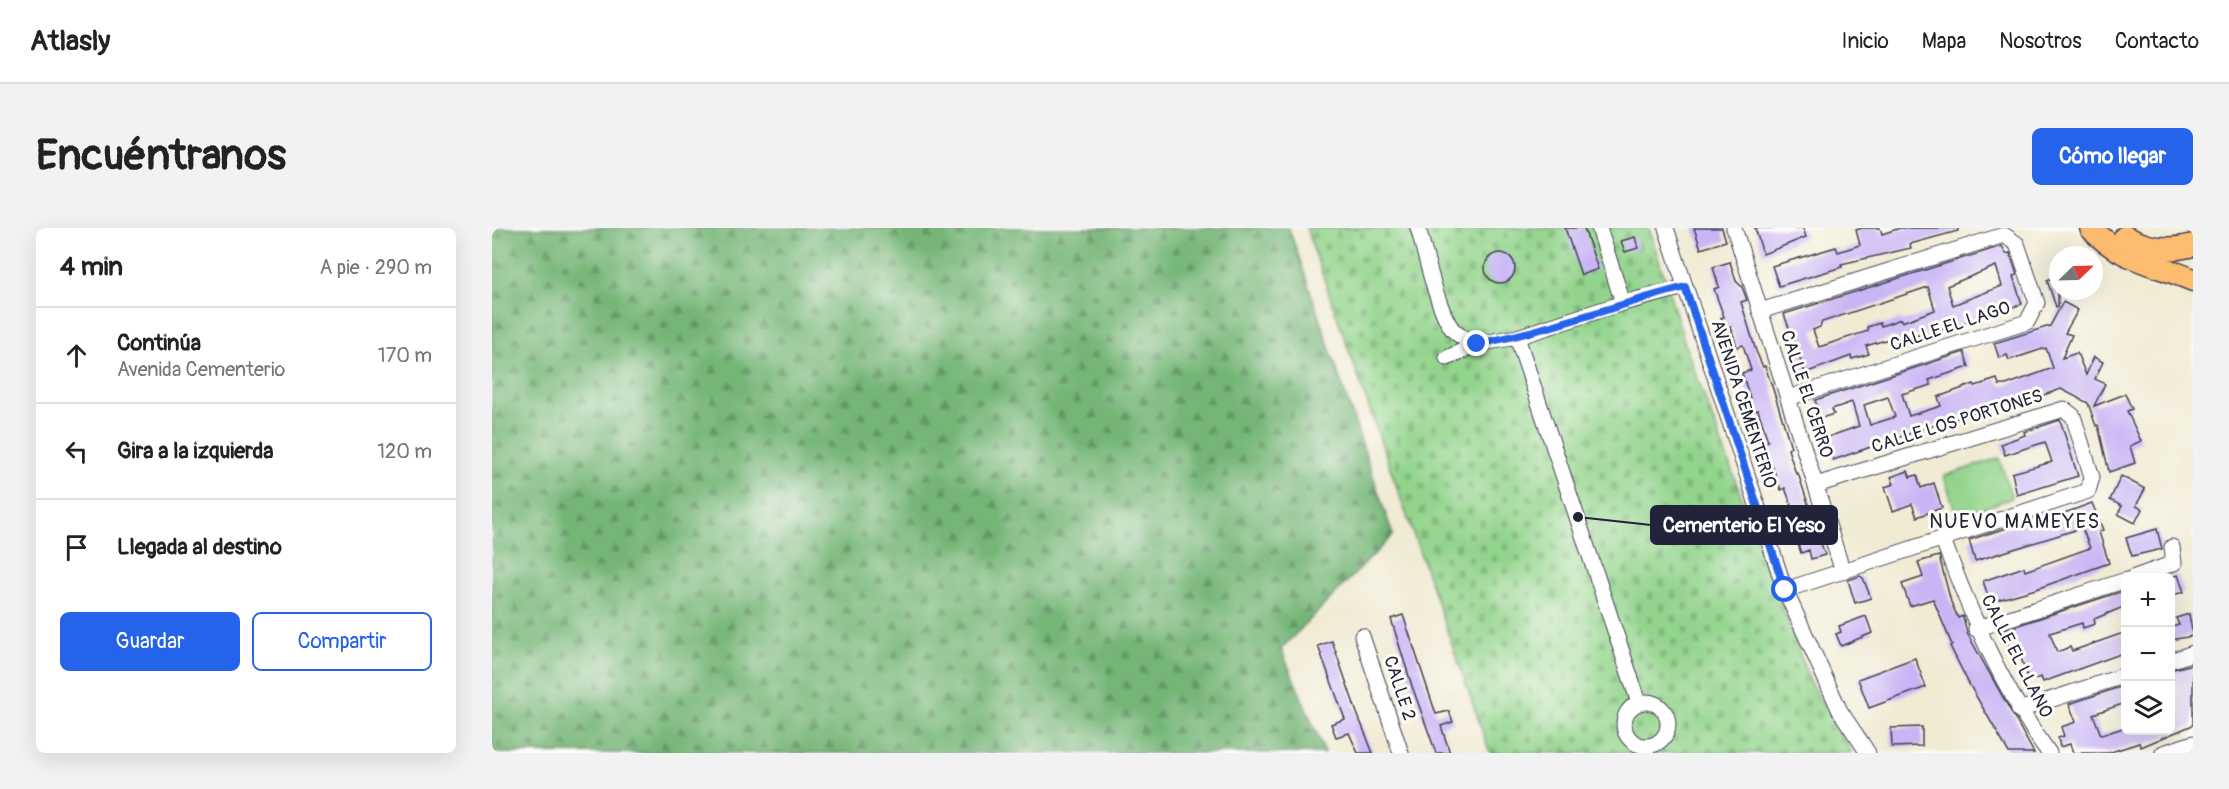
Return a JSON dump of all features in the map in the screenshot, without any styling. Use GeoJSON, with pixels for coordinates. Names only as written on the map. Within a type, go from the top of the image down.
{"type":"FeatureCollection","features":[{"type":"Feature","properties":{"kind":"highway"},"geometry":{"type":"LineString","coordinates":[[2091,228],[2104,241],[2125,254],[2193,280]]}},
{"type":"Feature","properties":{"kind":"highway"},"geometry":{"type":"LineString","coordinates":[[2111,228],[2148,247],[2168,249],[2193,245]]}},
{"type":"Feature","properties":{"kind":"street"},"geometry":{"type":"LineString","coordinates":[[1418,228],[1444,312],[1452,328],[1465,340],[1477,344]]}},
{"type":"Feature","properties":{"kind":"street"},"geometry":{"type":"LineString","coordinates":[[1599,228],[1618,271],[1623,303]]}},
{"type":"Feature","properties":{"kind":"street","name":"AVENIDA CEMENTERIO"},"geometry":{"type":"LineString","coordinates":[[1666,228],[1785,590],[1840,711],[1868,753]]}},
{"type":"Feature","properties":{"kind":"street","name":"CALLE EL CERRO"},"geometry":{"type":"LineString","coordinates":[[1734,228],[1843,572]]}},
{"type":"Feature","properties":{"kind":"street","name":"CALLE EL LAGO"},"geometry":{"type":"LineString","coordinates":[[1760,311],[2004,236],[2017,244],[2037,303],[2027,322],[1788,398]]}},
{"type":"Feature","properties":{"kind":"street"},"geometry":{"type":"LineString","coordinates":[[1448,358],[1477,344],[1517,337],[1623,303],[1685,287]]}},
{"type":"Feature","properties":{"kind":"street"},"geometry":{"type":"LineString","coordinates":[[1517,337],[1639,703]]}},
{"type":"Feature","properties":{"kind":"street","name":"CALLE LOS PORTONES"},"geometry":{"type":"LineString","coordinates":[[1785,590],[2088,491],[2092,477],[2073,416],[2064,409],[1816,485]]}},
{"type":"Feature","properties":{"kind":"street","name":"CALLE EL LLANO"},"geometry":{"type":"LineString","coordinates":[[1943,540],[1976,629],[2019,710],[2049,753]]}},
{"type":"Feature","properties":{"kind":"street"},"geometry":{"type":"LineString","coordinates":[[2146,573],[2174,563],[2172,547]]}},
{"type":"Feature","properties":{"kind":"street"},"geometry":{"type":"LineString","coordinates":[[1976,629],[2121,582]]}},
{"type":"Feature","properties":{"kind":"street","name":"CALLE 2"},"geometry":{"type":"LineString","coordinates":[[1362,636],[1401,753]]}},
{"type":"Feature","properties":{"kind":"street"},"geometry":{"type":"LineString","coordinates":[[2175,658],[2193,653]]}},
{"type":"Feature","properties":{"kind":"street"},"geometry":{"type":"LineString","coordinates":[[2019,710],[2121,677]]}},
{"type":"Feature","properties":{"kind":"street"},"geometry":{"type":"LineString","coordinates":[[2163,753],[2193,743]]}},
{"type":"Feature","properties":{"kind":"green space"},"geometry":{"type":"Polygon","coordinates":[[[492,228],[1289,228],[1393,535],[1281,649],[1325,753],[492,753],[492,228]]]}},
{"type":"Feature","properties":{"kind":"green space"},"geometry":{"type":"Polygon","coordinates":[[[1306,228],[1649,228],[1687,350],[1811,684],[1852,753],[1490,753],[1306,228]]]}},
{"type":"Feature","properties":{"kind":"green space"},"geometry":{"type":"Polygon","coordinates":[[[1999,458],[2012,498],[1957,517],[1944,476],[1999,458]]]}},
{"type":"Feature","properties":{"kind":"building"},"geometry":{"type":"Polygon","coordinates":[[[1565,228],[1584,228],[1598,269],[1581,275],[1565,228]]]}},
{"type":"Feature","properties":{"kind":"building"},"geometry":{"type":"Polygon","coordinates":[[[1694,228],[1722,228],[1726,241],[1701,249],[1694,228]]]}},
{"type":"Feature","properties":{"kind":"building"},"geometry":{"type":"Polygon","coordinates":[[[1755,228],[1803,228],[1806,237],[1763,254],[1755,228]]]}},
{"type":"Feature","properties":{"kind":"building"},"geometry":{"type":"Polygon","coordinates":[[[1880,228],[1882,234],[1900,228],[1958,228],[1958,231],[1910,244],[1911,248],[1841,264],[1842,267],[1779,286],[1772,266],[1836,247],[1838,252],[1860,245],[1856,230],[1880,228]]]}},
{"type":"Feature","properties":{"kind":"building"},"geometry":{"type":"Polygon","coordinates":[[[1635,237],[1638,248],[1625,252],[1621,241],[1635,237]]]}},
{"type":"Feature","properties":{"kind":"building"},"geometry":{"type":"Polygon","coordinates":[[[2002,246],[2006,254],[2010,253],[2017,275],[2013,276],[2022,304],[1897,343],[1895,337],[1866,346],[1869,354],[1852,359],[1851,356],[1805,373],[1784,314],[2002,246]],[[1996,266],[1947,286],[1953,305],[2002,286],[1996,266]],[[1928,287],[1822,322],[1820,327],[1813,330],[1819,347],[1868,331],[1867,327],[1880,323],[1881,326],[1901,319],[1902,322],[1935,310],[1928,287]]]}},
{"type":"Feature","properties":{"kind":"building"},"geometry":{"type":"Polygon","coordinates":[[[1500,253],[1510,258],[1515,268],[1510,278],[1500,283],[1490,278],[1485,268],[1490,258],[1500,253]]]}},
{"type":"Feature","properties":{"kind":"building"},"geometry":{"type":"Polygon","coordinates":[[[1730,262],[1736,281],[1742,287],[1747,300],[1741,302],[1756,351],[1763,367],[1765,366],[1772,386],[1791,447],[1788,449],[1825,555],[1811,559],[1809,550],[1801,553],[1786,510],[1792,507],[1785,488],[1781,490],[1764,443],[1768,441],[1758,410],[1754,411],[1742,373],[1751,370],[1743,345],[1737,347],[1731,327],[1725,329],[1721,318],[1724,317],[1714,289],[1719,287],[1713,267],[1730,262]]]}},
{"type":"Feature","properties":{"kind":"building"},"geometry":{"type":"Polygon","coordinates":[[[2063,302],[2078,310],[2065,333],[2072,335],[2062,358],[2077,353],[2086,375],[2094,357],[2103,362],[2095,379],[2105,384],[2094,406],[2125,394],[2132,409],[2127,411],[2141,441],[2130,446],[2135,463],[2109,472],[2098,425],[2096,426],[2088,403],[2061,389],[2018,404],[2017,400],[1923,429],[1833,460],[1825,438],[1859,426],[1852,402],[1832,409],[1834,414],[1821,418],[1815,400],[1964,352],[1969,367],[1929,380],[1931,385],[1902,394],[1909,416],[1941,406],[1938,397],[1974,384],[1975,386],[1997,379],[1999,385],[2006,385],[2053,368],[2046,348],[2009,360],[2007,355],[1999,358],[1994,343],[2050,326],[2063,302]],[[1888,397],[1864,405],[1870,425],[1895,417],[1888,397]]]}},
{"type":"Feature","properties":{"kind":"building"},"geometry":{"type":"Polygon","coordinates":[[[2060,420],[2078,476],[2017,495],[2012,473],[2052,462],[2045,442],[2005,455],[2001,444],[2025,435],[2024,432],[2060,420]]]}},
{"type":"Feature","properties":{"kind":"building"},"geometry":{"type":"Polygon","coordinates":[[[1908,471],[1910,477],[1917,475],[1921,488],[1934,483],[1942,508],[1917,517],[1912,504],[1893,511],[1885,487],[1894,484],[1891,477],[1908,471]]]}},
{"type":"Feature","properties":{"kind":"building"},"geometry":{"type":"Polygon","coordinates":[[[2121,476],[2145,489],[2136,506],[2142,509],[2135,523],[2118,514],[2122,506],[2110,500],[2121,476]]]}},
{"type":"Feature","properties":{"kind":"building"},"geometry":{"type":"Polygon","coordinates":[[[2092,503],[2103,530],[2099,532],[2109,563],[2036,589],[1990,602],[1983,581],[2024,567],[2025,571],[2090,548],[2082,528],[1975,561],[1969,540],[2050,515],[2051,518],[2092,503]]]}},
{"type":"Feature","properties":{"kind":"building"},"geometry":{"type":"Polygon","coordinates":[[[2157,529],[2162,549],[2132,556],[2126,538],[2157,529]]]}},
{"type":"Feature","properties":{"kind":"building"},"geometry":{"type":"Polygon","coordinates":[[[1939,556],[1951,602],[1958,618],[1963,616],[1967,633],[2034,753],[2009,753],[1950,646],[1952,645],[1933,599],[1910,606],[1902,584],[1923,577],[1918,562],[1939,556]]]}},
{"type":"Feature","properties":{"kind":"building"},"geometry":{"type":"Polygon","coordinates":[[[2178,575],[2184,592],[2175,594],[2175,576],[2178,575]]]}},
{"type":"Feature","properties":{"kind":"building"},"geometry":{"type":"Polygon","coordinates":[[[1860,576],[1871,598],[1855,603],[1848,580],[1860,576]]]}},
{"type":"Feature","properties":{"kind":"building"},"geometry":{"type":"Polygon","coordinates":[[[2121,592],[2121,608],[2094,619],[2095,624],[2083,628],[2082,623],[2050,633],[2057,652],[2070,647],[2072,651],[2121,634],[2121,654],[2043,682],[2041,677],[2029,681],[2020,655],[2012,657],[2003,630],[2121,592]]]}},
{"type":"Feature","properties":{"kind":"building"},"geometry":{"type":"Polygon","coordinates":[[[2189,614],[2193,636],[2175,639],[2175,626],[2179,625],[2176,618],[2189,614]]]}},
{"type":"Feature","properties":{"kind":"building"},"geometry":{"type":"Polygon","coordinates":[[[1403,615],[1436,714],[1449,711],[1453,722],[1441,726],[1450,753],[1436,753],[1412,686],[1391,619],[1403,615]]]}},
{"type":"Feature","properties":{"kind":"building"},"geometry":{"type":"Polygon","coordinates":[[[1866,616],[1872,633],[1841,646],[1836,634],[1841,632],[1839,626],[1866,616]]]}},
{"type":"Feature","properties":{"kind":"building"},"geometry":{"type":"Polygon","coordinates":[[[1332,641],[1373,753],[1358,753],[1349,733],[1336,737],[1331,724],[1345,719],[1318,646],[1332,641]]]}},
{"type":"Feature","properties":{"kind":"building"},"geometry":{"type":"Polygon","coordinates":[[[1915,658],[1926,687],[1869,708],[1858,679],[1915,658]]]}},
{"type":"Feature","properties":{"kind":"building"},"geometry":{"type":"Polygon","coordinates":[[[2193,664],[2193,725],[2175,733],[2175,681],[2175,669],[2193,664]]]}},
{"type":"Feature","properties":{"kind":"building"},"geometry":{"type":"Polygon","coordinates":[[[2121,687],[2121,705],[2093,714],[2101,735],[2121,729],[2121,735],[2169,735],[2141,747],[2139,743],[2108,753],[2073,753],[2070,744],[2060,747],[2058,738],[2064,736],[2061,727],[2076,722],[2069,704],[2121,687]]]}},
{"type":"Feature","properties":{"kind":"building"},"geometry":{"type":"Polygon","coordinates":[[[1922,727],[1922,746],[1892,747],[1891,728],[1922,727]]]}},
{"type":"Feature","properties":{"kind":"place","name":"Cementerio El Yeso"},"geometry":{"type":"Point","coordinates":[1578,517]}},
{"type":"Feature","properties":{"kind":"district","name":"NUEVO MAMEYES"},"geometry":{"type":"Point","coordinates":[2015,521]}},
{"type":"Feature","properties":{"kind":"route"},"geometry":{"type":"LineString","coordinates":[[1477,344],[1517,337],[1623,303],[1685,287],[1785,590]]}}]}
